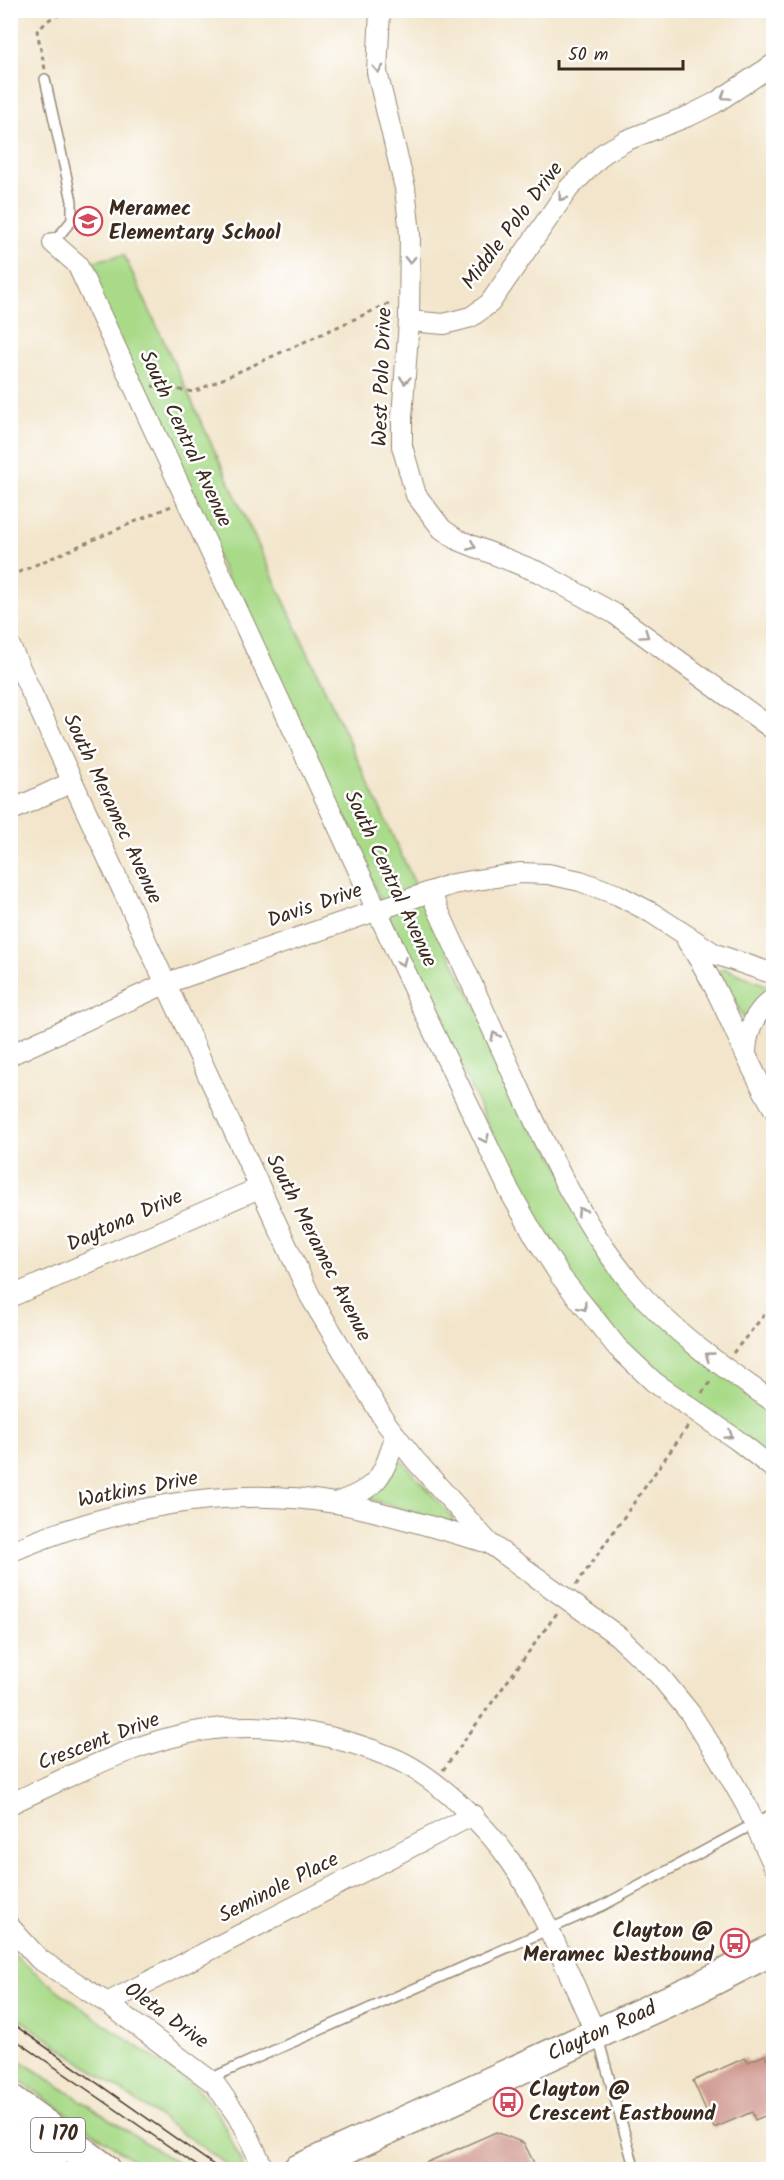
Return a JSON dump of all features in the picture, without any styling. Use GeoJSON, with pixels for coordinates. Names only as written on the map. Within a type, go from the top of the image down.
{"type":"FeatureCollection","features":[{"type":"Feature","properties":{"kind":"highway","name":"I 170"},"geometry":{"type":"LineString","coordinates":[[10,2101],[105,2169]]}},
{"type":"Feature","properties":{"kind":"highway","name":"I 170"},"geometry":{"type":"LineString","coordinates":[[10,2140],[51,2169]]}},
{"type":"Feature","properties":{"kind":"main road","name":"Clayton Road"},"geometry":{"type":"LineString","coordinates":[[298,2169],[697,1988],[774,1949]]}},
{"type":"Feature","properties":{"kind":"street","name":"West Polo Drive"},"geometry":{"type":"LineString","coordinates":[[380,10],[377,72],[405,188],[410,234],[409,321],[402,446],[416,495],[442,529],[458,540],[541,573],[615,614],[774,730]]}},
{"type":"Feature","properties":{"kind":"street","name":"Middle Polo Drive"},"geometry":{"type":"LineString","coordinates":[[409,321],[444,324],[471,317],[490,303],[569,188],[604,153],[627,140],[715,103],[774,64]]}},
{"type":"Feature","properties":{"kind":"street","name":"South Central Avenue"},"geometry":{"type":"LineString","coordinates":[[52,243],[77,264],[510,1192],[548,1258],[579,1301],[617,1347],[654,1382],[774,1469]]}},
{"type":"Feature","properties":{"kind":"street","name":"South Meramec Avenue"},"geometry":{"type":"LineString","coordinates":[[10,646],[310,1296],[395,1435],[489,1543],[618,1636],[659,1675],[690,1713],[719,1758],[774,1866]]}},
{"type":"Feature","properties":{"kind":"street"},"geometry":{"type":"LineString","coordinates":[[10,811],[72,782]]}},
{"type":"Feature","properties":{"kind":"street","name":"Davis Drive"},"geometry":{"type":"LineString","coordinates":[[10,1055],[167,983],[378,909],[489,876],[520,873],[548,874],[580,881],[618,895],[652,913],[684,936],[715,954],[774,974]]}},
{"type":"Feature","properties":{"kind":"street","name":"South Central Avenue"},"geometry":{"type":"LineString","coordinates":[[430,892],[566,1189],[632,1284],[664,1318],[722,1366],[774,1402]]}},
{"type":"Feature","properties":{"kind":"street"},"geometry":{"type":"LineString","coordinates":[[684,936],[717,989],[756,1078],[774,1109]]}},
{"type":"Feature","properties":{"kind":"street"},"geometry":{"type":"LineString","coordinates":[[746,1052],[746,1036],[751,1026],[759,1012],[774,998]]}},
{"type":"Feature","properties":{"kind":"street","name":"Daytona Drive"},"geometry":{"type":"LineString","coordinates":[[10,1297],[259,1188]]}},
{"type":"Feature","properties":{"kind":"street"},"geometry":{"type":"LineString","coordinates":[[335,1503],[360,1495],[379,1478],[389,1460],[395,1435]]}},
{"type":"Feature","properties":{"kind":"street","name":"Watkins Drive"},"geometry":{"type":"LineString","coordinates":[[10,1552],[106,1516],[179,1502],[255,1497],[335,1503],[489,1543]]}},
{"type":"Feature","properties":{"kind":"street","name":"Crescent Drive"},"geometry":{"type":"LineString","coordinates":[[10,1804],[135,1750],[180,1736],[223,1728],[268,1728],[310,1732],[394,1758],[433,1784],[472,1815],[510,1860],[533,1897],[596,2033]]}},
{"type":"Feature","properties":{"kind":"street","name":"Seminole Place"},"geometry":{"type":"LineString","coordinates":[[107,2003],[472,1815]]}},
{"type":"Feature","properties":{"kind":"street","name":"Oleta Drive"},"geometry":{"type":"LineString","coordinates":[[10,1927],[39,1959],[107,2003],[210,2079],[243,2124],[264,2169]]}},
{"type":"Feature","properties":{"kind":"lane"},"geometry":{"type":"LineString","coordinates":[[45,79],[72,201],[72,220],[52,243]]}},
{"type":"Feature","properties":{"kind":"lane"},"geometry":{"type":"LineString","coordinates":[[210,2079],[548,1930],[671,1870],[774,1813]]}},
{"type":"Feature","properties":{"kind":"lane"},"geometry":{"type":"LineString","coordinates":[[596,2033],[635,2169]]}},
{"type":"Feature","properties":{"kind":"path"},"geometry":{"type":"LineString","coordinates":[[45,79],[46,62],[37,31],[50,19],[70,10]]}},
{"type":"Feature","properties":{"kind":"path"},"geometry":{"type":"LineString","coordinates":[[136,393],[153,386],[194,392],[410,294]]}},
{"type":"Feature","properties":{"kind":"path"},"geometry":{"type":"LineString","coordinates":[[10,576],[187,499]]}},
{"type":"Feature","properties":{"kind":"path"},"geometry":{"type":"LineString","coordinates":[[433,1784],[568,1598],[688,1426],[690,1410],[722,1366],[774,1303]]}},
{"type":"Feature","properties":{"kind":"green space"},"geometry":{"type":"Polygon","coordinates":[[[124,255],[420,895],[540,1134],[632,1284],[773,1402],[773,1469],[690,1410],[561,1277],[77,264],[124,255]]]}},
{"type":"Feature","properties":{"kind":"green space"},"geometry":{"type":"Polygon","coordinates":[[[724,968],[770,987],[744,1019],[719,975],[719,970],[724,968]]]}},
{"type":"Feature","properties":{"kind":"green space"},"geometry":{"type":"Polygon","coordinates":[[[402,1461],[453,1518],[451,1524],[372,1500],[372,1496],[396,1462],[402,1461]]]}},
{"type":"Feature","properties":{"kind":"green space"},"geometry":{"type":"Polygon","coordinates":[[[10,1952],[65,1996],[197,2088],[219,2115],[243,2166],[232,2168],[11,2013],[10,1952]]]}},
{"type":"Feature","properties":{"kind":"green space"},"geometry":{"type":"Polygon","coordinates":[[[10,2054],[186,2169],[146,2169],[11,2074],[10,2054]]]}},
{"type":"Feature","properties":{"kind":"building"},"geometry":{"type":"Polygon","coordinates":[[[765,2055],[774,2074],[774,2112],[755,2120],[752,2112],[714,2128],[693,2081],[745,2058],[748,2062],[765,2055]]]}},
{"type":"Feature","properties":{"kind":"building"},"geometry":{"type":"Polygon","coordinates":[[[496,2132],[524,2143],[537,2169],[412,2169],[496,2132]]]}},
{"type":"Feature","properties":{"kind":"tram line"},"geometry":{"type":"LineString","coordinates":[[10,2022],[221,2170]]}},
{"type":"Feature","properties":{"kind":"tram line"},"geometry":{"type":"LineString","coordinates":[[10,2036],[203,2170]]}},
{"type":"Feature","properties":{"kind":"place","name":"Meramec Elementary School"},"geometry":{"type":"Point","coordinates":[88,221]}},
{"type":"Feature","properties":{"kind":"place","name":"Clayton @ Meramec Westbound"},"geometry":{"type":"Point","coordinates":[735,1943]}},
{"type":"Feature","properties":{"kind":"place","name":"Clayton @ Crescent Eastbound"},"geometry":{"type":"Point","coordinates":[508,2102]}}]}
